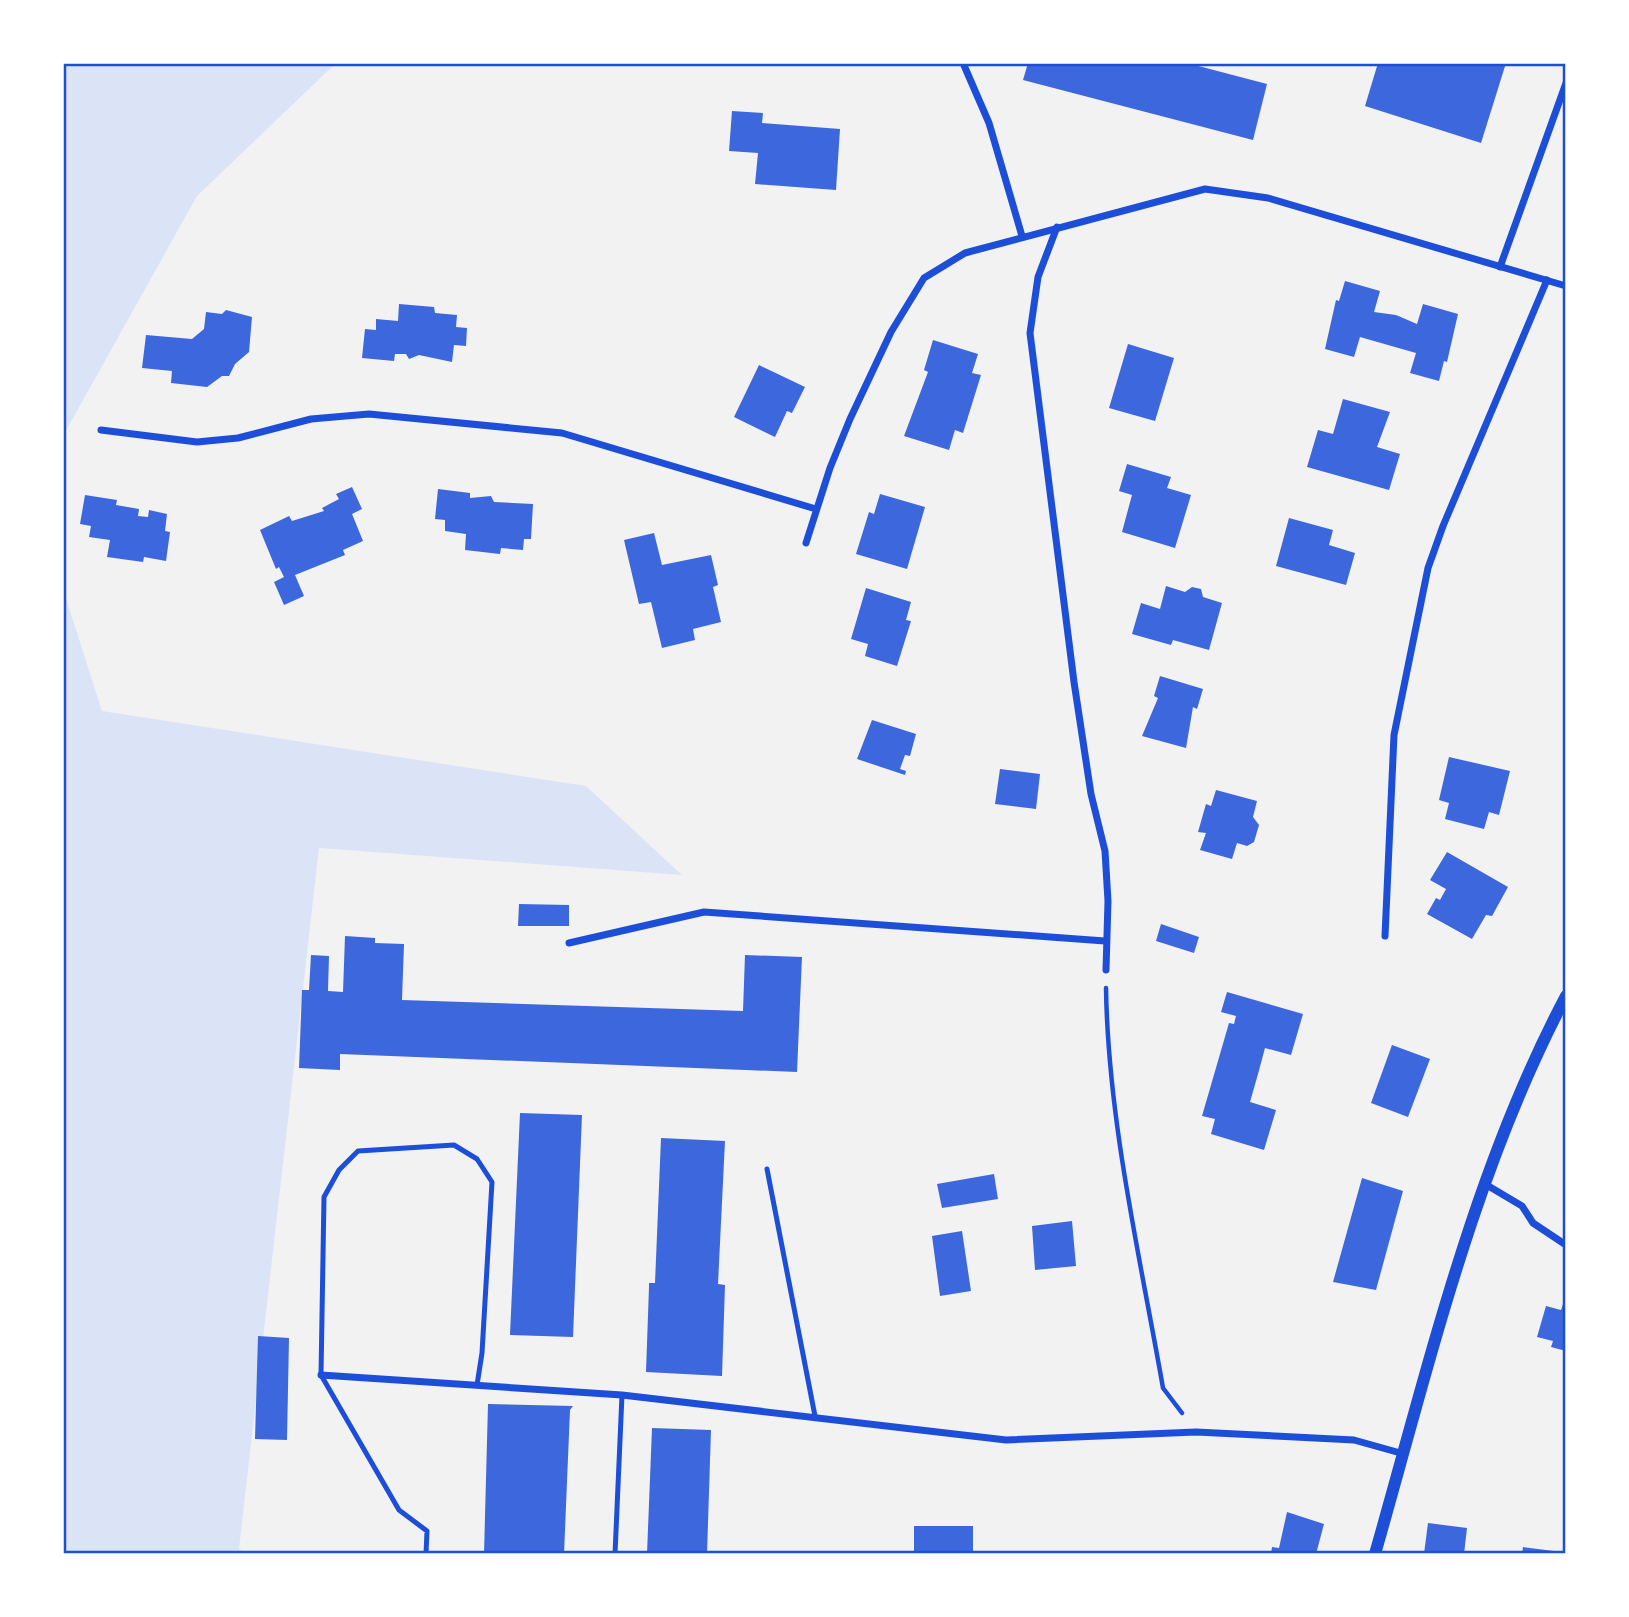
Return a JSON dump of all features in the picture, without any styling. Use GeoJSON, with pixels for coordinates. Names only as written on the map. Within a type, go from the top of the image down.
{"type":"FeatureCollection","features":[{"type":"Feature","properties":{"kind":"street"},"geometry":{"type":"LineString","coordinates":[[963,63],[989,123],[1022,236]]}},
{"type":"Feature","properties":{"kind":"street"},"geometry":{"type":"LineString","coordinates":[[1500,267],[1566,83]]}},
{"type":"Feature","properties":{"kind":"street"},"geometry":{"type":"LineString","coordinates":[[806,543],[850,419],[891,332],[924,278],[965,253],[1205,189],[1234,191],[1268,198],[1566,286]]}},
{"type":"Feature","properties":{"kind":"street"},"geometry":{"type":"LineString","coordinates":[[1057,227],[1038,277],[1030,333],[1074,682],[1091,794],[1105,851],[1108,901],[1105,970]]}},
{"type":"Feature","properties":{"kind":"street"},"geometry":{"type":"LineString","coordinates":[[1385,936],[1394,734],[1428,568],[1443,526],[1547,280]]}},
{"type":"Feature","properties":{"kind":"street"},"geometry":{"type":"LineString","coordinates":[[101,430],[197,442],[239,438],[311,419],[369,414],[562,433],[816,509]]}},
{"type":"Feature","properties":{"kind":"street"},"geometry":{"type":"LineString","coordinates":[[569,943],[704,912],[1105,941]]}},
{"type":"Feature","properties":{"kind":"street"},"geometry":{"type":"LineString","coordinates":[[1375,1554],[1434,1343],[1485,1184],[1538,1052],[1566,996]]}},
{"type":"Feature","properties":{"kind":"street"},"geometry":{"type":"LineString","coordinates":[[1485,1184],[1522,1206],[1533,1223],[1566,1245]]}},
{"type":"Feature","properties":{"kind":"street"},"geometry":{"type":"LineString","coordinates":[[321,1375],[622,1395],[1006,1440],[1196,1433],[1353,1440],[1404,1454]]}},
{"type":"Feature","properties":{"kind":"lane"},"geometry":{"type":"LineString","coordinates":[[426,1554],[427,1531],[399,1510],[321,1375],[324,1196],[339,1170],[358,1151],[454,1145],[477,1159],[492,1182],[482,1353],[477,1385]]}},
{"type":"Feature","properties":{"kind":"lane"},"geometry":{"type":"LineString","coordinates":[[767,1169],[816,1416]]}},
{"type":"Feature","properties":{"kind":"lane"},"geometry":{"type":"LineString","coordinates":[[615,1554],[622,1395]]}},
{"type":"Feature","properties":{"kind":"path"},"geometry":{"type":"LineString","coordinates":[[1105,970],[1106,1014],[1125,1168],[1163,1388],[1196,1433]]}},
{"type":"Feature","properties":{"kind":"shaded area"},"geometry":{"type":"Polygon","coordinates":[[[63,63],[336,63],[197,196],[63,436],[63,63]]]}},
{"type":"Feature","properties":{"kind":"shaded area"},"geometry":{"type":"Polygon","coordinates":[[[63,589],[102,711],[586,786],[682,875],[319,848],[239,1549],[247,1554],[63,1554],[63,589]]]}},
{"type":"Feature","properties":{"kind":"building"},"geometry":{"type":"Polygon","coordinates":[[[1028,63],[1187,63],[1267,84],[1253,140],[1023,80],[1028,63]]]}},
{"type":"Feature","properties":{"kind":"building"},"geometry":{"type":"Polygon","coordinates":[[[1378,63],[1506,63],[1481,143],[1365,106],[1378,63]]]}},
{"type":"Feature","properties":{"kind":"building"},"geometry":{"type":"Polygon","coordinates":[[[732,111],[763,113],[762,123],[840,129],[836,190],[755,184],[758,153],[729,151],[732,111]]]}},
{"type":"Feature","properties":{"kind":"building"},"geometry":{"type":"Polygon","coordinates":[[[1345,281],[1380,291],[1374,312],[1396,315],[1417,324],[1423,304],[1458,314],[1447,362],[1444,361],[1439,381],[1410,373],[1416,353],[1360,337],[1354,357],[1325,349],[1336,300],[1339,301],[1345,281]]]}},
{"type":"Feature","properties":{"kind":"building"},"geometry":{"type":"Polygon","coordinates":[[[399,304],[434,307],[435,313],[457,315],[456,327],[467,328],[466,346],[454,345],[452,362],[419,355],[409,359],[406,354],[395,354],[394,361],[362,358],[365,329],[376,330],[376,319],[398,321],[399,304]]]}},
{"type":"Feature","properties":{"kind":"building"},"geometry":{"type":"Polygon","coordinates":[[[226,310],[252,317],[249,352],[235,364],[229,376],[222,376],[207,387],[171,383],[172,371],[142,368],[146,335],[192,339],[204,329],[206,312],[222,314],[226,310]]]}},
{"type":"Feature","properties":{"kind":"building"},"geometry":{"type":"Polygon","coordinates":[[[933,340],[978,354],[972,373],[981,375],[963,433],[955,430],[949,450],[904,436],[928,372],[924,370],[933,340]]]}},
{"type":"Feature","properties":{"kind":"building"},"geometry":{"type":"Polygon","coordinates":[[[1128,344],[1174,358],[1155,421],[1109,408],[1128,344]]]}},
{"type":"Feature","properties":{"kind":"building"},"geometry":{"type":"Polygon","coordinates":[[[759,365],[805,387],[792,413],[787,411],[775,437],[734,417],[759,365]]]}},
{"type":"Feature","properties":{"kind":"building"},"geometry":{"type":"Polygon","coordinates":[[[1343,399],[1390,412],[1377,447],[1400,454],[1389,490],[1307,467],[1318,430],[1333,434],[1343,399]]]}},
{"type":"Feature","properties":{"kind":"building"},"geometry":{"type":"Polygon","coordinates":[[[1127,464],[1171,477],[1167,488],[1191,495],[1175,548],[1122,532],[1132,495],[1119,491],[1127,464]]]}},
{"type":"Feature","properties":{"kind":"building"},"geometry":{"type":"Polygon","coordinates":[[[352,487],[362,509],[352,514],[363,541],[343,550],[345,555],[295,575],[304,596],[284,605],[274,582],[284,577],[279,567],[276,569],[260,530],[289,516],[292,521],[324,511],[322,508],[339,499],[336,494],[352,487]]]}},
{"type":"Feature","properties":{"kind":"building"},"geometry":{"type":"Polygon","coordinates":[[[438,489],[470,493],[470,498],[491,496],[494,502],[533,504],[531,539],[524,539],[523,550],[501,548],[500,554],[465,550],[466,534],[445,531],[445,520],[435,519],[438,489]]]}},
{"type":"Feature","properties":{"kind":"building"},"geometry":{"type":"Polygon","coordinates":[[[880,494],[925,507],[907,569],[856,554],[869,512],[874,514],[880,494]]]}},
{"type":"Feature","properties":{"kind":"building"},"geometry":{"type":"Polygon","coordinates":[[[85,495],[117,500],[116,505],[139,509],[138,516],[148,517],[149,510],[167,514],[165,531],[170,532],[166,561],[144,557],[143,562],[107,557],[110,540],[89,537],[91,526],[80,524],[85,495]]]}},
{"type":"Feature","properties":{"kind":"building"},"geometry":{"type":"Polygon","coordinates":[[[1289,518],[1333,530],[1329,545],[1355,553],[1346,585],[1276,566],[1289,518]]]}},
{"type":"Feature","properties":{"kind":"building"},"geometry":{"type":"Polygon","coordinates":[[[654,533],[662,565],[711,555],[718,585],[713,587],[721,622],[693,629],[695,640],[662,648],[651,602],[639,604],[624,540],[654,533]]]}},
{"type":"Feature","properties":{"kind":"building"},"geometry":{"type":"Polygon","coordinates":[[[1166,586],[1185,592],[1192,587],[1201,589],[1203,597],[1222,603],[1209,650],[1173,640],[1171,645],[1132,634],[1141,603],[1160,609],[1166,586]]]}},
{"type":"Feature","properties":{"kind":"building"},"geometry":{"type":"Polygon","coordinates":[[[866,588],[911,602],[906,620],[911,621],[897,666],[865,656],[868,644],[851,639],[866,588]]]}},
{"type":"Feature","properties":{"kind":"building"},"geometry":{"type":"Polygon","coordinates":[[[1160,676],[1203,689],[1197,709],[1193,707],[1186,748],[1142,736],[1158,698],[1154,696],[1160,676]]]}},
{"type":"Feature","properties":{"kind":"building"},"geometry":{"type":"Polygon","coordinates":[[[872,720],[916,734],[910,756],[905,755],[900,769],[906,771],[905,775],[857,759],[872,720]]]}},
{"type":"Feature","properties":{"kind":"building"},"geometry":{"type":"Polygon","coordinates":[[[1449,757],[1510,771],[1499,815],[1489,812],[1484,829],[1445,819],[1449,803],[1439,800],[1449,757]]]}},
{"type":"Feature","properties":{"kind":"building"},"geometry":{"type":"Polygon","coordinates":[[[1000,769],[1040,774],[1036,809],[995,804],[1000,769]]]}},
{"type":"Feature","properties":{"kind":"building"},"geometry":{"type":"Polygon","coordinates":[[[1216,790],[1257,801],[1253,817],[1259,825],[1254,842],[1247,846],[1237,843],[1232,859],[1200,850],[1206,833],[1198,832],[1206,804],[1211,806],[1216,790]]]}},
{"type":"Feature","properties":{"kind":"building"},"geometry":{"type":"Polygon","coordinates":[[[1447,852],[1508,887],[1492,916],[1486,915],[1472,939],[1427,914],[1436,898],[1440,900],[1446,889],[1430,880],[1447,852]]]}},
{"type":"Feature","properties":{"kind":"building"},"geometry":{"type":"Polygon","coordinates":[[[519,904],[569,905],[569,926],[518,926],[519,904]]]}},
{"type":"Feature","properties":{"kind":"building"},"geometry":{"type":"Polygon","coordinates":[[[1161,924],[1199,937],[1194,953],[1156,941],[1161,924]]]}},
{"type":"Feature","properties":{"kind":"building"},"geometry":{"type":"Polygon","coordinates":[[[345,936],[375,938],[375,943],[404,944],[402,1000],[743,1011],[745,955],[802,957],[797,1072],[340,1054],[340,1070],[299,1068],[302,990],[309,990],[311,955],[329,956],[328,991],[343,992],[345,936]]]}},
{"type":"Feature","properties":{"kind":"building"},"geometry":{"type":"Polygon","coordinates":[[[1227,992],[1303,1014],[1291,1055],[1265,1048],[1250,1102],[1276,1110],[1264,1150],[1211,1134],[1215,1119],[1202,1116],[1229,1023],[1234,1024],[1236,1016],[1221,1012],[1227,992]]]}},
{"type":"Feature","properties":{"kind":"building"},"geometry":{"type":"Polygon","coordinates":[[[1392,1045],[1430,1059],[1408,1117],[1371,1103],[1392,1045]]]}},
{"type":"Feature","properties":{"kind":"building"},"geometry":{"type":"Polygon","coordinates":[[[520,1113],[582,1115],[573,1337],[510,1335],[520,1113]]]}},
{"type":"Feature","properties":{"kind":"building"},"geometry":{"type":"Polygon","coordinates":[[[661,1138],[725,1141],[718,1284],[725,1285],[722,1376],[646,1372],[649,1283],[655,1283],[661,1138]]]}},
{"type":"Feature","properties":{"kind":"building"},"geometry":{"type":"Polygon","coordinates":[[[994,1174],[998,1199],[942,1208],[937,1184],[994,1174]]]}},
{"type":"Feature","properties":{"kind":"building"},"geometry":{"type":"Polygon","coordinates":[[[1362,1178],[1403,1191],[1376,1290],[1333,1282],[1362,1178]]]}},
{"type":"Feature","properties":{"kind":"building"},"geometry":{"type":"Polygon","coordinates":[[[1072,1221],[1076,1266],[1035,1270],[1032,1226],[1072,1221]]]}},
{"type":"Feature","properties":{"kind":"building"},"geometry":{"type":"Polygon","coordinates":[[[962,1231],[971,1291],[940,1296],[932,1236],[962,1231]]]}},
{"type":"Feature","properties":{"kind":"building"},"geometry":{"type":"Polygon","coordinates":[[[1563,1304],[1566,1305],[1566,1351],[1551,1347],[1553,1341],[1537,1337],[1546,1306],[1561,1310],[1563,1304]]]}},
{"type":"Feature","properties":{"kind":"building"},"geometry":{"type":"Polygon","coordinates":[[[258,1336],[289,1338],[287,1440],[255,1439],[258,1336]]]}},
{"type":"Feature","properties":{"kind":"building"},"geometry":{"type":"Polygon","coordinates":[[[488,1404],[573,1406],[570,1410],[564,1554],[484,1554],[488,1404]]]}},
{"type":"Feature","properties":{"kind":"building"},"geometry":{"type":"Polygon","coordinates":[[[652,1428],[711,1430],[707,1554],[647,1554],[652,1428]]]}},
{"type":"Feature","properties":{"kind":"building"},"geometry":{"type":"Polygon","coordinates":[[[1287,1512],[1324,1524],[1316,1554],[1271,1554],[1272,1547],[1279,1548],[1287,1512]]]}},
{"type":"Feature","properties":{"kind":"building"},"geometry":{"type":"Polygon","coordinates":[[[1428,1523],[1467,1528],[1464,1554],[1424,1554],[1428,1523]]]}},
{"type":"Feature","properties":{"kind":"building"},"geometry":{"type":"Polygon","coordinates":[[[914,1526],[973,1526],[973,1554],[914,1554],[914,1526]]]}},
{"type":"Feature","properties":{"kind":"building"},"geometry":{"type":"Polygon","coordinates":[[[1523,1547],[1554,1551],[1553,1554],[1522,1554],[1523,1547]]]}}]}
